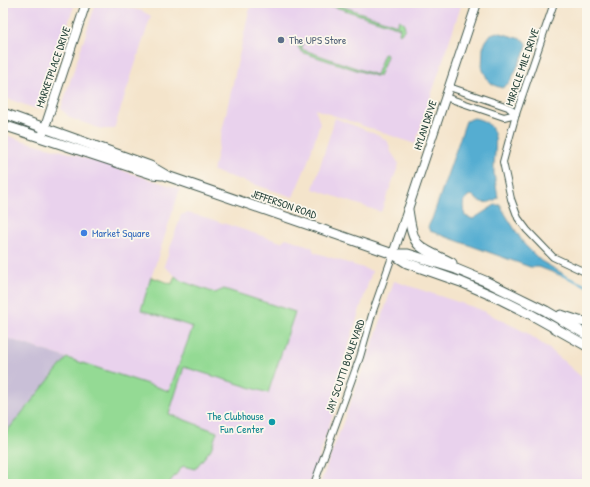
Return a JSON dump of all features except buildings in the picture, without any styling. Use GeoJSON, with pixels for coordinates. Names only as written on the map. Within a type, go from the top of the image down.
{"type":"FeatureCollection","features":[{"type":"Feature","properties":{"kind":"main road","name":"MARKETPLACE DRIVE"},"geometry":{"type":"LineString","coordinates":[[41,138],[86,3]]}},
{"type":"Feature","properties":{"kind":"main road","name":"HYLAN DRIVE"},"geometry":{"type":"LineString","coordinates":[[393,254],[477,3]]}},
{"type":"Feature","properties":{"kind":"main road","name":"JEFFERSON ROAD"},"geometry":{"type":"LineString","coordinates":[[3,113],[150,166],[167,176],[393,254],[406,263],[461,282],[502,300],[564,332],[587,346]]}},
{"type":"Feature","properties":{"kind":"main road","name":"JEFFERSON ROAD"},"geometry":{"type":"LineString","coordinates":[[3,125],[152,174],[167,176]]}},
{"type":"Feature","properties":{"kind":"main road"},"geometry":{"type":"LineString","coordinates":[[408,210],[413,234],[418,245],[452,262],[468,274]]}},
{"type":"Feature","properties":{"kind":"main road","name":"JEFFERSON ROAD"},"geometry":{"type":"LineString","coordinates":[[393,254],[408,254],[456,269],[485,281],[546,311],[587,335]]}},
{"type":"Feature","properties":{"kind":"main road"},"geometry":{"type":"LineString","coordinates":[[546,311],[587,322]]}},
{"type":"Feature","properties":{"kind":"main road"},"geometry":{"type":"LineString","coordinates":[[564,332],[587,353]]}},
{"type":"Feature","properties":{"kind":"street","name":"MIRACLE MILE DRIVE"},"geometry":{"type":"LineString","coordinates":[[554,3],[516,114],[503,162],[511,199],[518,218],[529,233],[553,257],[587,273]]}},
{"type":"Feature","properties":{"kind":"street","name":"MIRACLE MILE DRIVE"},"geometry":{"type":"LineString","coordinates":[[449,87],[508,107],[516,114]]}},
{"type":"Feature","properties":{"kind":"street","name":"MIRACLE MILE DRIVE"},"geometry":{"type":"LineString","coordinates":[[445,97],[504,117],[516,114]]}},
{"type":"Feature","properties":{"kind":"street","name":"JAY SCUTTI BOULEVARD"},"geometry":{"type":"LineString","coordinates":[[314,484],[360,357],[373,311],[393,254]]}},
{"type":"Feature","properties":{"kind":"shaded area"},"geometry":{"type":"Polygon","coordinates":[[[3,3],[75,3],[39,110],[3,97],[3,3]]]}},
{"type":"Feature","properties":{"kind":"shaded area"},"geometry":{"type":"Polygon","coordinates":[[[96,3],[109,3],[142,11],[151,16],[114,129],[102,129],[70,118],[61,109],[96,3]]]}},
{"type":"Feature","properties":{"kind":"shaded area"},"geometry":{"type":"Polygon","coordinates":[[[251,3],[462,3],[415,144],[315,109],[320,123],[307,164],[293,197],[213,171],[251,3]]]}},
{"type":"Feature","properties":{"kind":"shaded area"},"geometry":{"type":"Polygon","coordinates":[[[335,118],[380,136],[388,142],[391,152],[399,164],[381,212],[313,189],[335,118]]]}},
{"type":"Feature","properties":{"kind":"shaded area","name":"Market Square"},"geometry":{"type":"Polygon","coordinates":[[[3,134],[70,153],[180,189],[141,309],[193,327],[169,391],[3,337],[3,134]]]}},
{"type":"Feature","properties":{"kind":"shaded area"},"geometry":{"type":"Polygon","coordinates":[[[187,213],[201,216],[281,242],[286,238],[312,247],[314,252],[372,271],[338,379],[344,381],[310,484],[168,484],[183,466],[217,432],[169,414],[184,367],[268,392],[295,312],[224,289],[216,293],[181,281],[164,266],[181,215],[187,213]]]}},
{"type":"Feature","properties":{"kind":"shaded area"},"geometry":{"type":"Polygon","coordinates":[[[394,281],[479,309],[527,333],[552,351],[587,382],[587,484],[320,484],[377,332],[394,281]]]}},
{"type":"Feature","properties":{"kind":"shaded area"},"geometry":{"type":"Polygon","coordinates":[[[3,337],[67,358],[3,436],[3,337]]]}},
{"type":"Feature","properties":{"kind":"green space"},"geometry":{"type":"Polygon","coordinates":[[[323,3],[332,3],[397,25],[399,20],[404,23],[405,29],[400,34],[400,28],[323,3]]]}},
{"type":"Feature","properties":{"kind":"green space"},"geometry":{"type":"Polygon","coordinates":[[[299,43],[303,44],[301,49],[376,75],[384,54],[387,56],[379,76],[375,76],[304,53],[299,48],[299,43]]]}},
{"type":"Feature","properties":{"kind":"green space"},"geometry":{"type":"Polygon","coordinates":[[[175,276],[181,281],[215,293],[224,289],[295,312],[268,393],[184,367],[169,414],[217,432],[211,449],[195,469],[183,466],[168,484],[3,484],[3,436],[67,358],[169,391],[193,327],[141,310],[151,277],[172,284],[175,276]]]}},
{"type":"Feature","properties":{"kind":"water"},"geometry":{"type":"Polygon","coordinates":[[[497,32],[524,40],[527,44],[510,82],[502,88],[489,82],[482,68],[483,48],[491,34],[497,32]]]}},
{"type":"Feature","properties":{"kind":"water"},"geometry":{"type":"Polygon","coordinates":[[[474,118],[484,121],[494,132],[494,173],[498,198],[488,202],[482,202],[478,201],[472,195],[468,196],[463,203],[465,216],[473,219],[495,205],[500,205],[524,244],[541,261],[562,273],[562,276],[539,267],[530,267],[430,231],[428,227],[466,121],[474,118]]]}},
{"type":"Feature","properties":{"kind":"waterway"},"geometry":{"type":"LineString","coordinates":[[562,275],[587,286]]}},
{"type":"Feature","properties":{"kind":"place","name":"The UPS Store"},"geometry":{"type":"Point","coordinates":[281,40]}},
{"type":"Feature","properties":{"kind":"place","name":"Market Square"},"geometry":{"type":"Point","coordinates":[84,233]}},
{"type":"Feature","properties":{"kind":"place","name":"The Clubhouse Fun Center"},"geometry":{"type":"Point","coordinates":[272,422]}}]}
